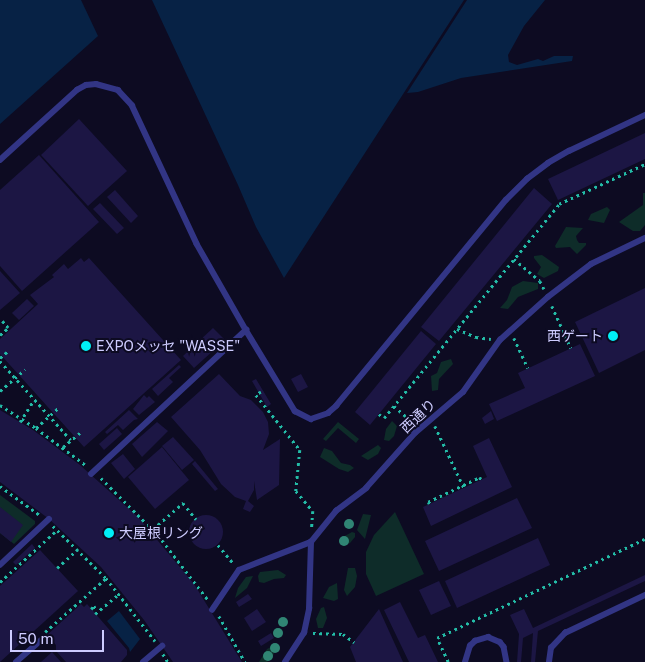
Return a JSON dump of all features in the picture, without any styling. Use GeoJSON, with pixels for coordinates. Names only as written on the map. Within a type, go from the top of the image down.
{"type":"FeatureCollection","features":[{"type":"Feature","properties":{"kind":"lane"},"geometry":{"type":"LineString","coordinates":[[0,160],[77,90],[86,85],[96,84],[118,90],[132,105],[197,244],[246,330],[295,411],[311,419],[328,413],[506,200],[527,179],[548,163],[569,151],[645,115]]}},
{"type":"Feature","properties":{"kind":"lane","name":"西通り"},"geometry":{"type":"LineString","coordinates":[[239,570],[311,542],[336,511],[366,488],[415,433],[463,392],[500,340],[548,297],[591,264],[645,238]]}},
{"type":"Feature","properties":{"kind":"lane"},"geometry":{"type":"LineString","coordinates":[[92,473],[246,330]]}},
{"type":"Feature","properties":{"kind":"lane"},"geometry":{"type":"LineString","coordinates":[[0,565],[48,520]]}},
{"type":"Feature","properties":{"kind":"lane"},"geometry":{"type":"LineString","coordinates":[[285,662],[304,633],[309,609],[311,542]]}},
{"type":"Feature","properties":{"kind":"lane"},"geometry":{"type":"LineString","coordinates":[[213,610],[239,570]]}},
{"type":"Feature","properties":{"kind":"lane"},"geometry":{"type":"LineString","coordinates":[[549,662],[551,648],[565,633],[645,595]]}},
{"type":"Feature","properties":{"kind":"lane"},"geometry":{"type":"LineString","coordinates":[[465,662],[470,646],[475,641],[488,637],[500,642],[504,647],[507,662]]}},
{"type":"Feature","properties":{"kind":"lane"},"geometry":{"type":"LineString","coordinates":[[16,662],[41,640]]}},
{"type":"Feature","properties":{"kind":"lane"},"geometry":{"type":"LineString","coordinates":[[143,662],[161,647]]}},
{"type":"Feature","properties":{"kind":"path"},"geometry":{"type":"LineString","coordinates":[[379,414],[384,418],[559,204],[645,164]]}},
{"type":"Feature","properties":{"kind":"path"},"geometry":{"type":"LineString","coordinates":[[626,168],[628,172]]}},
{"type":"Feature","properties":{"kind":"path"},"geometry":{"type":"LineString","coordinates":[[608,176],[610,180]]}},
{"type":"Feature","properties":{"kind":"path"},"geometry":{"type":"LineString","coordinates":[[571,194],[573,198]]}},
{"type":"Feature","properties":{"kind":"path"},"geometry":{"type":"LineString","coordinates":[[544,214],[548,217]]}},
{"type":"Feature","properties":{"kind":"path"},"geometry":{"type":"LineString","coordinates":[[529,231],[534,235]]}},
{"type":"Feature","properties":{"kind":"path"},"geometry":{"type":"LineString","coordinates":[[514,259],[540,281],[571,348]]}},
{"type":"Feature","properties":{"kind":"path"},"geometry":{"type":"LineString","coordinates":[[500,267],[504,271]]}},
{"type":"Feature","properties":{"kind":"path"},"geometry":{"type":"LineString","coordinates":[[488,282],[492,285]]}},
{"type":"Feature","properties":{"kind":"path"},"geometry":{"type":"LineString","coordinates":[[0,335],[8,328],[2,321]]}},
{"type":"Feature","properties":{"kind":"path"},"geometry":{"type":"LineString","coordinates":[[448,329],[453,333]]}},
{"type":"Feature","properties":{"kind":"path"},"geometry":{"type":"LineString","coordinates":[[457,329],[476,337],[500,340]]}},
{"type":"Feature","properties":{"kind":"path"},"geometry":{"type":"LineString","coordinates":[[510,331],[528,368]]}},
{"type":"Feature","properties":{"kind":"path"},"geometry":{"type":"LineString","coordinates":[[8,350],[0,360],[71,440]]}},
{"type":"Feature","properties":{"kind":"path"},"geometry":{"type":"LineString","coordinates":[[431,350],[436,354]]}},
{"type":"Feature","properties":{"kind":"path"},"geometry":{"type":"LineString","coordinates":[[0,391],[25,369]]}},
{"type":"Feature","properties":{"kind":"path"},"geometry":{"type":"LineString","coordinates":[[261,392],[256,396],[300,450],[296,491],[313,511],[311,542]]}},
{"type":"Feature","properties":{"kind":"path"},"geometry":{"type":"LineString","coordinates":[[397,392],[402,396]]}},
{"type":"Feature","properties":{"kind":"path"},"geometry":{"type":"LineString","coordinates":[[21,420],[34,400]]}},
{"type":"Feature","properties":{"kind":"path"},"geometry":{"type":"LineString","coordinates":[[0,405],[63,448],[121,498],[153,529],[195,584],[246,662]]}},
{"type":"Feature","properties":{"kind":"path"},"geometry":{"type":"LineString","coordinates":[[394,406],[409,419],[415,433]]}},
{"type":"Feature","properties":{"kind":"path"},"geometry":{"type":"LineString","coordinates":[[36,428],[59,407]]}},
{"type":"Feature","properties":{"kind":"path"},"geometry":{"type":"LineString","coordinates":[[432,419],[463,487]]}},
{"type":"Feature","properties":{"kind":"path"},"geometry":{"type":"LineString","coordinates":[[63,448],[81,432]]}},
{"type":"Feature","properties":{"kind":"path"},"geometry":{"type":"LineString","coordinates":[[429,504],[428,502],[480,478],[481,480]]}},
{"type":"Feature","properties":{"kind":"path"},"geometry":{"type":"LineString","coordinates":[[0,486],[18,496],[48,520],[57,530],[75,543],[78,549],[100,569],[143,621],[161,647],[168,662]]}},
{"type":"Feature","properties":{"kind":"path"},"geometry":{"type":"LineString","coordinates":[[153,529],[183,503],[196,519]]}},
{"type":"Feature","properties":{"kind":"path"},"geometry":{"type":"LineString","coordinates":[[0,582],[57,530]]}},
{"type":"Feature","properties":{"kind":"path"},"geometry":{"type":"LineString","coordinates":[[448,662],[437,638],[645,539]]}},
{"type":"Feature","properties":{"kind":"path"},"geometry":{"type":"LineString","coordinates":[[218,545],[239,570]]}},
{"type":"Feature","properties":{"kind":"path"},"geometry":{"type":"LineString","coordinates":[[57,568],[78,549]]}},
{"type":"Feature","properties":{"kind":"path"},"geometry":{"type":"LineString","coordinates":[[41,640],[39,638],[106,578]]}},
{"type":"Feature","properties":{"kind":"path"},"geometry":{"type":"LineString","coordinates":[[91,609],[94,606],[97,612],[119,594]]}},
{"type":"Feature","properties":{"kind":"path"},"geometry":{"type":"LineString","coordinates":[[304,633],[343,634],[354,642]]}},
{"type":"Feature","properties":{"kind":"green space"},"geometry":{"type":"Polygon","coordinates":[[[643,193],[645,193],[645,225],[640,231],[633,231],[619,222],[643,205],[643,193]]]}},
{"type":"Feature","properties":{"kind":"green space"},"geometry":{"type":"Polygon","coordinates":[[[607,207],[610,210],[604,223],[588,220],[591,214],[607,207]]]}},
{"type":"Feature","properties":{"kind":"green space"},"geometry":{"type":"Polygon","coordinates":[[[566,227],[583,228],[576,236],[579,243],[586,243],[586,245],[577,254],[570,247],[556,248],[555,246],[566,227]]]}},
{"type":"Feature","properties":{"kind":"green space"},"geometry":{"type":"Polygon","coordinates":[[[542,255],[559,267],[558,271],[544,278],[537,274],[541,267],[534,258],[534,256],[542,255]]]}},
{"type":"Feature","properties":{"kind":"green space"},"geometry":{"type":"Polygon","coordinates":[[[523,281],[538,283],[538,289],[518,297],[508,309],[500,308],[507,300],[512,287],[523,281]]]}},
{"type":"Feature","properties":{"kind":"green space"},"geometry":{"type":"Polygon","coordinates":[[[451,359],[453,364],[439,379],[438,390],[432,391],[431,376],[437,373],[441,362],[451,359]]]}},
{"type":"Feature","properties":{"kind":"green space"},"geometry":{"type":"Polygon","coordinates":[[[392,421],[397,426],[394,436],[389,441],[384,440],[386,429],[392,421]]]}},
{"type":"Feature","properties":{"kind":"green space"},"geometry":{"type":"Polygon","coordinates":[[[338,422],[359,439],[356,443],[338,428],[326,441],[323,439],[338,422]]]}},
{"type":"Feature","properties":{"kind":"green space"},"geometry":{"type":"Polygon","coordinates":[[[378,445],[381,448],[378,454],[368,460],[361,456],[378,445]]]}},
{"type":"Feature","properties":{"kind":"green space"},"geometry":{"type":"Polygon","coordinates":[[[324,448],[332,451],[341,463],[354,468],[348,472],[339,469],[320,457],[324,448]]]}},
{"type":"Feature","properties":{"kind":"green space"},"geometry":{"type":"Polygon","coordinates":[[[0,495],[35,521],[35,524],[14,544],[0,533],[0,495]]]}},
{"type":"Feature","properties":{"kind":"green space"},"geometry":{"type":"Polygon","coordinates":[[[395,512],[424,574],[376,596],[366,574],[366,552],[374,535],[395,512]]]}},
{"type":"Feature","properties":{"kind":"green space"},"geometry":{"type":"Polygon","coordinates":[[[363,514],[371,515],[365,539],[357,530],[363,514]]]}},
{"type":"Feature","properties":{"kind":"green space"},"geometry":{"type":"Polygon","coordinates":[[[352,532],[355,533],[355,537],[350,543],[343,546],[341,538],[352,532]]]}},
{"type":"Feature","properties":{"kind":"green space"},"geometry":{"type":"Polygon","coordinates":[[[348,568],[355,568],[357,576],[355,587],[347,596],[344,590],[348,568]]]}},
{"type":"Feature","properties":{"kind":"green space"},"geometry":{"type":"Polygon","coordinates":[[[278,570],[286,575],[284,578],[264,583],[259,582],[258,576],[260,572],[278,570]]]}},
{"type":"Feature","properties":{"kind":"green space"},"geometry":{"type":"Polygon","coordinates":[[[253,576],[247,588],[235,598],[238,588],[246,577],[253,576]]]}},
{"type":"Feature","properties":{"kind":"green space"},"geometry":{"type":"Polygon","coordinates":[[[337,583],[338,599],[334,601],[323,598],[329,587],[337,583]]]}},
{"type":"Feature","properties":{"kind":"green space"},"geometry":{"type":"Polygon","coordinates":[[[324,607],[327,618],[323,628],[318,628],[316,619],[321,608],[324,607]]]}},
{"type":"Feature","properties":{"kind":"green space"},"geometry":{"type":"Polygon","coordinates":[[[277,644],[272,659],[267,662],[259,662],[267,649],[277,644]]]}},
{"type":"Feature","properties":{"kind":"water"},"geometry":{"type":"Polygon","coordinates":[[[0,0],[81,0],[98,36],[0,124],[0,0]]]}},
{"type":"Feature","properties":{"kind":"water"},"geometry":{"type":"Polygon","coordinates":[[[152,0],[464,0],[284,278],[256,227],[152,0]]]}},
{"type":"Feature","properties":{"kind":"water"},"geometry":{"type":"Polygon","coordinates":[[[467,0],[545,0],[524,26],[508,55],[509,62],[517,65],[538,59],[543,61],[554,56],[573,56],[572,61],[461,78],[418,92],[407,93],[467,0]]]}},
{"type":"Feature","properties":{"kind":"water"},"geometry":{"type":"Polygon","coordinates":[[[119,611],[140,639],[130,652],[129,648],[107,621],[119,611]]]}},
{"type":"Feature","properties":{"kind":"building"},"geometry":{"type":"Polygon","coordinates":[[[79,119],[127,171],[88,206],[41,155],[79,119]]]}},
{"type":"Feature","properties":{"kind":"building"},"geometry":{"type":"Polygon","coordinates":[[[645,133],[645,159],[558,200],[548,179],[645,133]]]}},
{"type":"Feature","properties":{"kind":"building"},"geometry":{"type":"Polygon","coordinates":[[[39,155],[99,222],[22,291],[0,266],[0,190],[39,155]]]}},
{"type":"Feature","properties":{"kind":"building"},"geometry":{"type":"Polygon","coordinates":[[[534,188],[552,204],[439,341],[421,327],[534,188]]]}},
{"type":"Feature","properties":{"kind":"building"},"geometry":{"type":"Polygon","coordinates":[[[115,190],[138,216],[131,223],[107,197],[115,190]]]}},
{"type":"Feature","properties":{"kind":"building"},"geometry":{"type":"Polygon","coordinates":[[[100,203],[124,228],[117,234],[93,209],[100,203]]]}},
{"type":"Feature","properties":{"kind":"building","name":"EXPOメッセ \"WASSE\""},"geometry":{"type":"Polygon","coordinates":[[[81,258],[84,262],[89,258],[181,360],[84,447],[0,354],[0,339],[38,304],[30,295],[54,277],[52,275],[64,264],[68,269],[81,258]]]}},
{"type":"Feature","properties":{"kind":"building"},"geometry":{"type":"Polygon","coordinates":[[[0,271],[20,293],[0,310],[0,271]]]}},
{"type":"Feature","properties":{"kind":"building","name":"西ゲート"},"geometry":{"type":"Polygon","coordinates":[[[645,288],[645,350],[599,373],[575,322],[645,288]]]}},
{"type":"Feature","properties":{"kind":"building"},"geometry":{"type":"Polygon","coordinates":[[[27,299],[34,306],[19,320],[12,313],[27,299]]]}},
{"type":"Feature","properties":{"kind":"building"},"geometry":{"type":"Polygon","coordinates":[[[213,328],[225,340],[194,368],[183,356],[213,328]]]}},
{"type":"Feature","properties":{"kind":"building"},"geometry":{"type":"Polygon","coordinates":[[[421,331],[436,344],[370,425],[355,412],[421,331]]]}},
{"type":"Feature","properties":{"kind":"building"},"geometry":{"type":"Polygon","coordinates":[[[580,344],[595,376],[497,421],[489,404],[525,388],[518,373],[580,344]]]}},
{"type":"Feature","properties":{"kind":"building"},"geometry":{"type":"Polygon","coordinates":[[[179,365],[181,367],[169,378],[173,382],[158,396],[152,389],[179,365]]]}},
{"type":"Feature","properties":{"kind":"building"},"geometry":{"type":"Polygon","coordinates":[[[219,374],[240,396],[251,400],[263,412],[268,422],[269,434],[263,450],[280,439],[279,485],[257,500],[254,481],[254,490],[248,501],[254,506],[250,512],[243,509],[246,501],[235,497],[221,484],[200,450],[171,417],[219,374]]]}},
{"type":"Feature","properties":{"kind":"building"},"geometry":{"type":"Polygon","coordinates":[[[301,374],[308,387],[298,392],[291,379],[301,374]]]}},
{"type":"Feature","properties":{"kind":"building"},"geometry":{"type":"Polygon","coordinates":[[[256,379],[271,404],[267,407],[252,381],[256,379]]]}},
{"type":"Feature","properties":{"kind":"building"},"geometry":{"type":"Polygon","coordinates":[[[144,395],[147,398],[149,396],[155,402],[139,415],[133,409],[144,395]]]}},
{"type":"Feature","properties":{"kind":"building","name":"大屋根リング"},"geometry":{"type":"Polygon","coordinates":[[[0,410],[33,430],[80,465],[138,517],[194,584],[242,662],[173,662],[144,620],[101,567],[49,519],[0,482],[0,410]]]}},
{"type":"Feature","properties":{"kind":"building"},"geometry":{"type":"Polygon","coordinates":[[[129,410],[138,419],[134,420],[123,430],[118,425],[107,434],[105,432],[129,410]]]}},
{"type":"Feature","properties":{"kind":"building"},"geometry":{"type":"Polygon","coordinates":[[[491,411],[494,419],[485,424],[482,418],[491,411]]]}},
{"type":"Feature","properties":{"kind":"building"},"geometry":{"type":"Polygon","coordinates":[[[157,422],[168,431],[142,457],[132,444],[157,422]]]}},
{"type":"Feature","properties":{"kind":"building"},"geometry":{"type":"Polygon","coordinates":[[[117,428],[122,434],[104,450],[99,444],[117,428]]]}},
{"type":"Feature","properties":{"kind":"building"},"geometry":{"type":"Polygon","coordinates":[[[173,437],[194,460],[182,470],[162,446],[173,437]]]}},
{"type":"Feature","properties":{"kind":"building"},"geometry":{"type":"Polygon","coordinates":[[[489,438],[512,487],[431,526],[423,507],[487,477],[473,446],[489,438]]]}},
{"type":"Feature","properties":{"kind":"building"},"geometry":{"type":"Polygon","coordinates":[[[162,447],[189,480],[155,509],[128,477],[162,447]]]}},
{"type":"Feature","properties":{"kind":"building"},"geometry":{"type":"Polygon","coordinates":[[[123,454],[135,469],[124,479],[111,463],[123,454]]]}},
{"type":"Feature","properties":{"kind":"building"},"geometry":{"type":"Polygon","coordinates":[[[195,461],[218,489],[215,491],[192,464],[195,461]]]}},
{"type":"Feature","properties":{"kind":"building"},"geometry":{"type":"Polygon","coordinates":[[[517,498],[532,528],[439,571],[425,541],[517,498]]]}},
{"type":"Feature","properties":{"kind":"building"},"geometry":{"type":"Polygon","coordinates":[[[0,507],[23,525],[11,542],[0,533],[0,507]]]}},
{"type":"Feature","properties":{"kind":"building"},"geometry":{"type":"Polygon","coordinates":[[[206,515],[213,516],[218,520],[222,525],[222,539],[218,544],[213,548],[206,549],[199,548],[194,544],[190,539],[189,532],[190,525],[194,520],[199,516],[206,515]]]}},
{"type":"Feature","properties":{"kind":"building"},"geometry":{"type":"Polygon","coordinates":[[[538,538],[550,565],[457,608],[445,581],[538,538]]]}},
{"type":"Feature","properties":{"kind":"building"},"geometry":{"type":"Polygon","coordinates":[[[32,544],[35,548],[16,565],[13,562],[32,544]]]}},
{"type":"Feature","properties":{"kind":"building"},"geometry":{"type":"Polygon","coordinates":[[[40,550],[78,591],[0,662],[0,586],[40,550]]]}},
{"type":"Feature","properties":{"kind":"building"},"geometry":{"type":"Polygon","coordinates":[[[645,575],[645,581],[538,631],[535,662],[531,662],[533,633],[523,638],[521,662],[517,662],[519,634],[510,615],[524,609],[533,628],[645,575]]]}},
{"type":"Feature","properties":{"kind":"building"},"geometry":{"type":"Polygon","coordinates":[[[439,581],[451,606],[431,615],[419,590],[439,581]]]}},
{"type":"Feature","properties":{"kind":"building"},"geometry":{"type":"Polygon","coordinates":[[[248,594],[252,599],[239,607],[236,602],[248,594]]]}},
{"type":"Feature","properties":{"kind":"building"},"geometry":{"type":"Polygon","coordinates":[[[400,602],[418,638],[425,635],[438,662],[409,662],[384,610],[400,602]]]}},
{"type":"Feature","properties":{"kind":"building"},"geometry":{"type":"Polygon","coordinates":[[[81,604],[84,607],[87,604],[127,650],[127,655],[121,662],[66,662],[56,651],[56,645],[47,635],[81,604]]]}},
{"type":"Feature","properties":{"kind":"building"},"geometry":{"type":"Polygon","coordinates":[[[257,609],[266,622],[252,631],[244,618],[257,609]]]}},
{"type":"Feature","properties":{"kind":"building"},"geometry":{"type":"Polygon","coordinates":[[[379,609],[403,662],[356,662],[350,647],[379,609]]]}},
{"type":"Feature","properties":{"kind":"building"},"geometry":{"type":"Polygon","coordinates":[[[271,633],[274,638],[261,646],[258,641],[271,633]]]}},
{"type":"Feature","properties":{"kind":"building"},"geometry":{"type":"Polygon","coordinates":[[[52,652],[61,662],[41,662],[52,652]]]}},
{"type":"Feature","properties":{"kind":"place","name":"西ゲート"},"geometry":{"type":"Point","coordinates":[613,336]}},
{"type":"Feature","properties":{"kind":"place","name":"EXPOメッセ \"WASSE\""},"geometry":{"type":"Point","coordinates":[86,346]}},
{"type":"Feature","properties":{"kind":"place","name":"大屋根リング"},"geometry":{"type":"Point","coordinates":[109,533]}}]}
